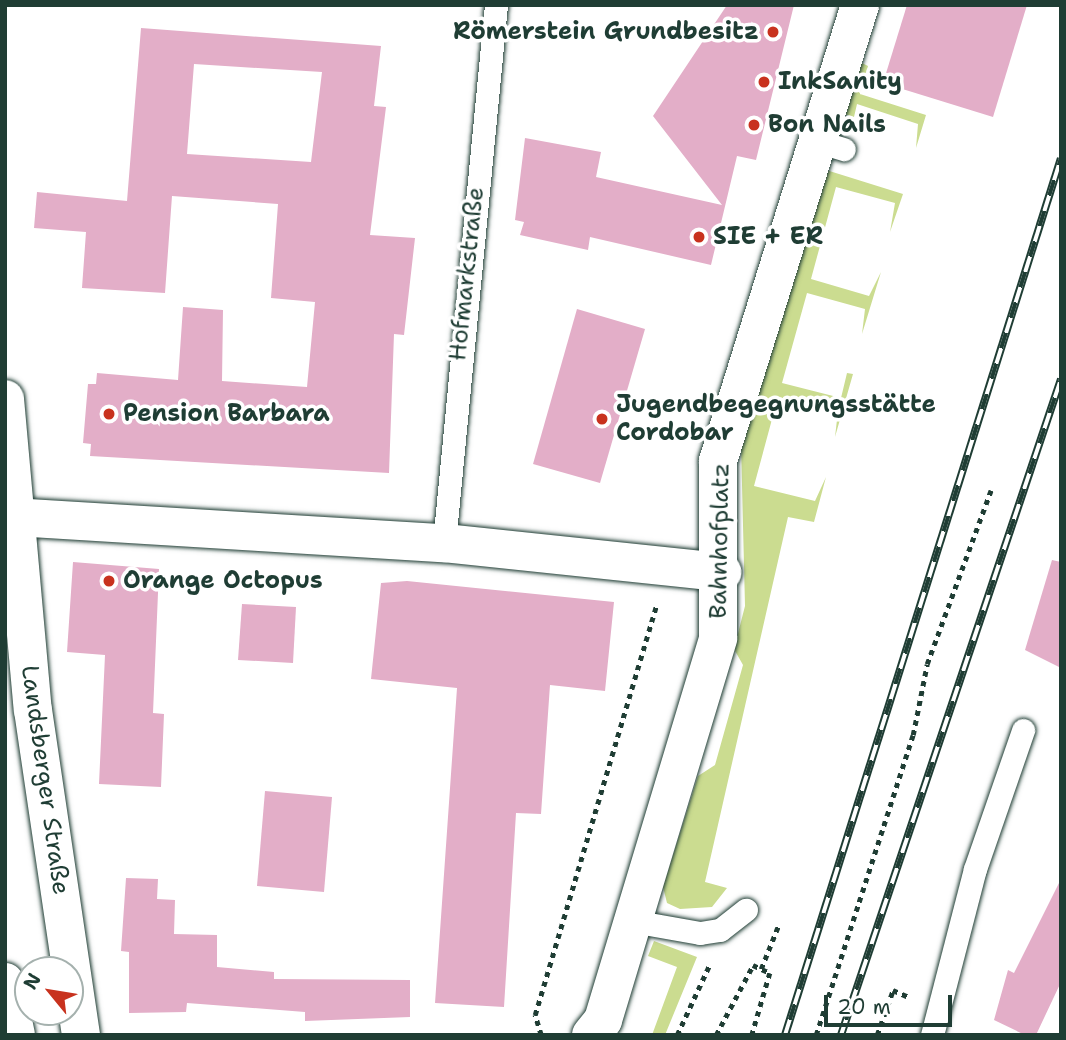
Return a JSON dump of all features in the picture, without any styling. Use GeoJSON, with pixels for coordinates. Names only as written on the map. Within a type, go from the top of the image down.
{"type":"FeatureCollection","features":[{"type":"Feature","properties":{"kind":"street","name":"Bahnhofplatz"},"geometry":{"type":"LineString","coordinates":[[591,1035],[603,1020],[718,638],[722,572],[718,461],[831,145],[860,5]]}},
{"type":"Feature","properties":{"kind":"street","name":"Landsberger Straße"},"geometry":{"type":"LineString","coordinates":[[5,399],[14,517],[19,712],[81,1035]]}},
{"type":"Feature","properties":{"kind":"street"},"geometry":{"type":"LineString","coordinates":[[14,517],[444,543],[722,572]]}},
{"type":"Feature","properties":{"kind":"street"},"geometry":{"type":"LineString","coordinates":[[6,988],[16,1035]]}},
{"type":"Feature","properties":{"kind":"lane","name":"Hofmarkstraße"},"geometry":{"type":"LineString","coordinates":[[444,543],[496,5]]}},
{"type":"Feature","properties":{"kind":"lane"},"geometry":{"type":"LineString","coordinates":[[932,1035],[975,869],[1023,730]]}},
{"type":"Feature","properties":{"kind":"lane"},"geometry":{"type":"LineString","coordinates":[[632,921],[699,933],[720,930],[746,910]]}},
{"type":"Feature","properties":{"kind":"path"},"geometry":{"type":"LineString","coordinates":[[816,1035],[913,735],[927,664],[991,490]]}},
{"type":"Feature","properties":{"kind":"path"},"geometry":{"type":"LineString","coordinates":[[541,1035],[535,1015],[668,566]]}},
{"type":"Feature","properties":{"kind":"path"},"geometry":{"type":"LineString","coordinates":[[761,969],[777,930]]}},
{"type":"Feature","properties":{"kind":"path"},"geometry":{"type":"LineString","coordinates":[[677,1035],[714,955]]}},
{"type":"Feature","properties":{"kind":"path"},"geometry":{"type":"LineString","coordinates":[[716,1035],[753,965],[770,973],[752,1035]]}},
{"type":"Feature","properties":{"kind":"path"},"geometry":{"type":"LineString","coordinates":[[877,1035],[893,990],[909,996],[905,1009]]}},
{"type":"Feature","properties":{"kind":"green space"},"geometry":{"type":"Polygon","coordinates":[[[858,61],[868,66],[860,94],[926,115],[916,148],[918,124],[857,104],[854,117],[841,113],[858,61]]]}},
{"type":"Feature","properties":{"kind":"green space"},"geometry":{"type":"Polygon","coordinates":[[[823,169],[903,194],[890,232],[895,203],[836,187],[811,279],[869,296],[881,272],[862,334],[865,309],[807,293],[782,383],[841,398],[847,373],[853,374],[835,437],[838,411],[778,397],[754,486],[815,501],[826,477],[814,522],[788,517],[705,882],[727,888],[712,907],[680,909],[667,903],[663,887],[698,776],[715,765],[743,665],[734,649],[745,606],[741,444],[823,169]]]}},
{"type":"Feature","properties":{"kind":"green space"},"geometry":{"type":"Polygon","coordinates":[[[654,941],[697,957],[665,1035],[652,1035],[677,967],[648,956],[654,941]]]}},
{"type":"Feature","properties":{"kind":"building"},"geometry":{"type":"Polygon","coordinates":[[[727,5],[794,5],[756,160],[737,156],[711,265],[590,237],[588,250],[520,235],[524,222],[515,220],[525,138],[601,152],[596,177],[722,205],[653,116],[727,5]]]}},
{"type":"Feature","properties":{"kind":"building"},"geometry":{"type":"Polygon","coordinates":[[[907,5],[1027,5],[993,117],[883,83],[907,5]]]}},
{"type":"Feature","properties":{"kind":"building"},"geometry":{"type":"Polygon","coordinates":[[[141,28],[381,46],[374,106],[386,107],[370,235],[415,238],[404,335],[394,334],[389,473],[90,456],[91,444],[83,443],[88,384],[96,384],[97,373],[178,380],[183,307],[223,310],[222,381],[307,387],[315,302],[271,298],[278,204],[172,196],[165,293],[82,288],[86,232],[34,228],[37,192],[127,201],[141,28]],[[194,64],[187,154],[311,162],[322,72],[194,64]]]}},
{"type":"Feature","properties":{"kind":"building"},"geometry":{"type":"Polygon","coordinates":[[[577,309],[645,329],[600,483],[533,464],[577,309]]]}},
{"type":"Feature","properties":{"kind":"building"},"geometry":{"type":"Polygon","coordinates":[[[1052,560],[1061,562],[1061,668],[1025,650],[1052,560]]]}},
{"type":"Feature","properties":{"kind":"building"},"geometry":{"type":"Polygon","coordinates":[[[73,562],[159,569],[153,713],[164,714],[161,787],[99,784],[105,655],[67,652],[73,562]]]}},
{"type":"Feature","properties":{"kind":"building"},"geometry":{"type":"Polygon","coordinates":[[[407,581],[614,602],[605,691],[550,685],[541,814],[516,813],[504,1007],[435,1003],[457,688],[371,679],[381,583],[407,581]]]}},
{"type":"Feature","properties":{"kind":"building"},"geometry":{"type":"Polygon","coordinates":[[[242,604],[296,607],[293,663],[238,660],[242,604]]]}},
{"type":"Feature","properties":{"kind":"building"},"geometry":{"type":"Polygon","coordinates":[[[265,791],[332,797],[324,892],[257,886],[265,791]]]}},
{"type":"Feature","properties":{"kind":"building"},"geometry":{"type":"Polygon","coordinates":[[[126,878],[158,879],[157,899],[175,900],[174,934],[217,935],[217,967],[274,972],[274,979],[410,980],[410,1017],[305,1021],[305,1012],[187,1003],[186,1012],[129,1013],[129,952],[121,951],[126,878]]]}},
{"type":"Feature","properties":{"kind":"building"},"geometry":{"type":"Polygon","coordinates":[[[1061,879],[1061,982],[1036,1035],[1025,1035],[994,1020],[1008,970],[1014,973],[1061,879]]]}},
{"type":"Feature","properties":{"kind":"railway"},"geometry":{"type":"LineString","coordinates":[[785,1035],[1061,158]]}},
{"type":"Feature","properties":{"kind":"railway"},"geometry":{"type":"LineString","coordinates":[[841,1035],[1061,379]]}},
{"type":"Feature","properties":{"kind":"place","name":"Römerstein Grundbesitz"},"geometry":{"type":"Point","coordinates":[773,32]}},
{"type":"Feature","properties":{"kind":"place","name":"InkSanity"},"geometry":{"type":"Point","coordinates":[764,82]}},
{"type":"Feature","properties":{"kind":"place","name":"Bon Nails"},"geometry":{"type":"Point","coordinates":[754,125]}},
{"type":"Feature","properties":{"kind":"place","name":"SIE + ER"},"geometry":{"type":"Point","coordinates":[699,237]}},
{"type":"Feature","properties":{"kind":"place","name":"Pension Barbara"},"geometry":{"type":"Point","coordinates":[109,414]}},
{"type":"Feature","properties":{"kind":"place","name":"Jugendbegegnungsstätte Cordobar"},"geometry":{"type":"Point","coordinates":[602,419]}},
{"type":"Feature","properties":{"kind":"place","name":"Orange Octopus"},"geometry":{"type":"Point","coordinates":[109,581]}}]}
